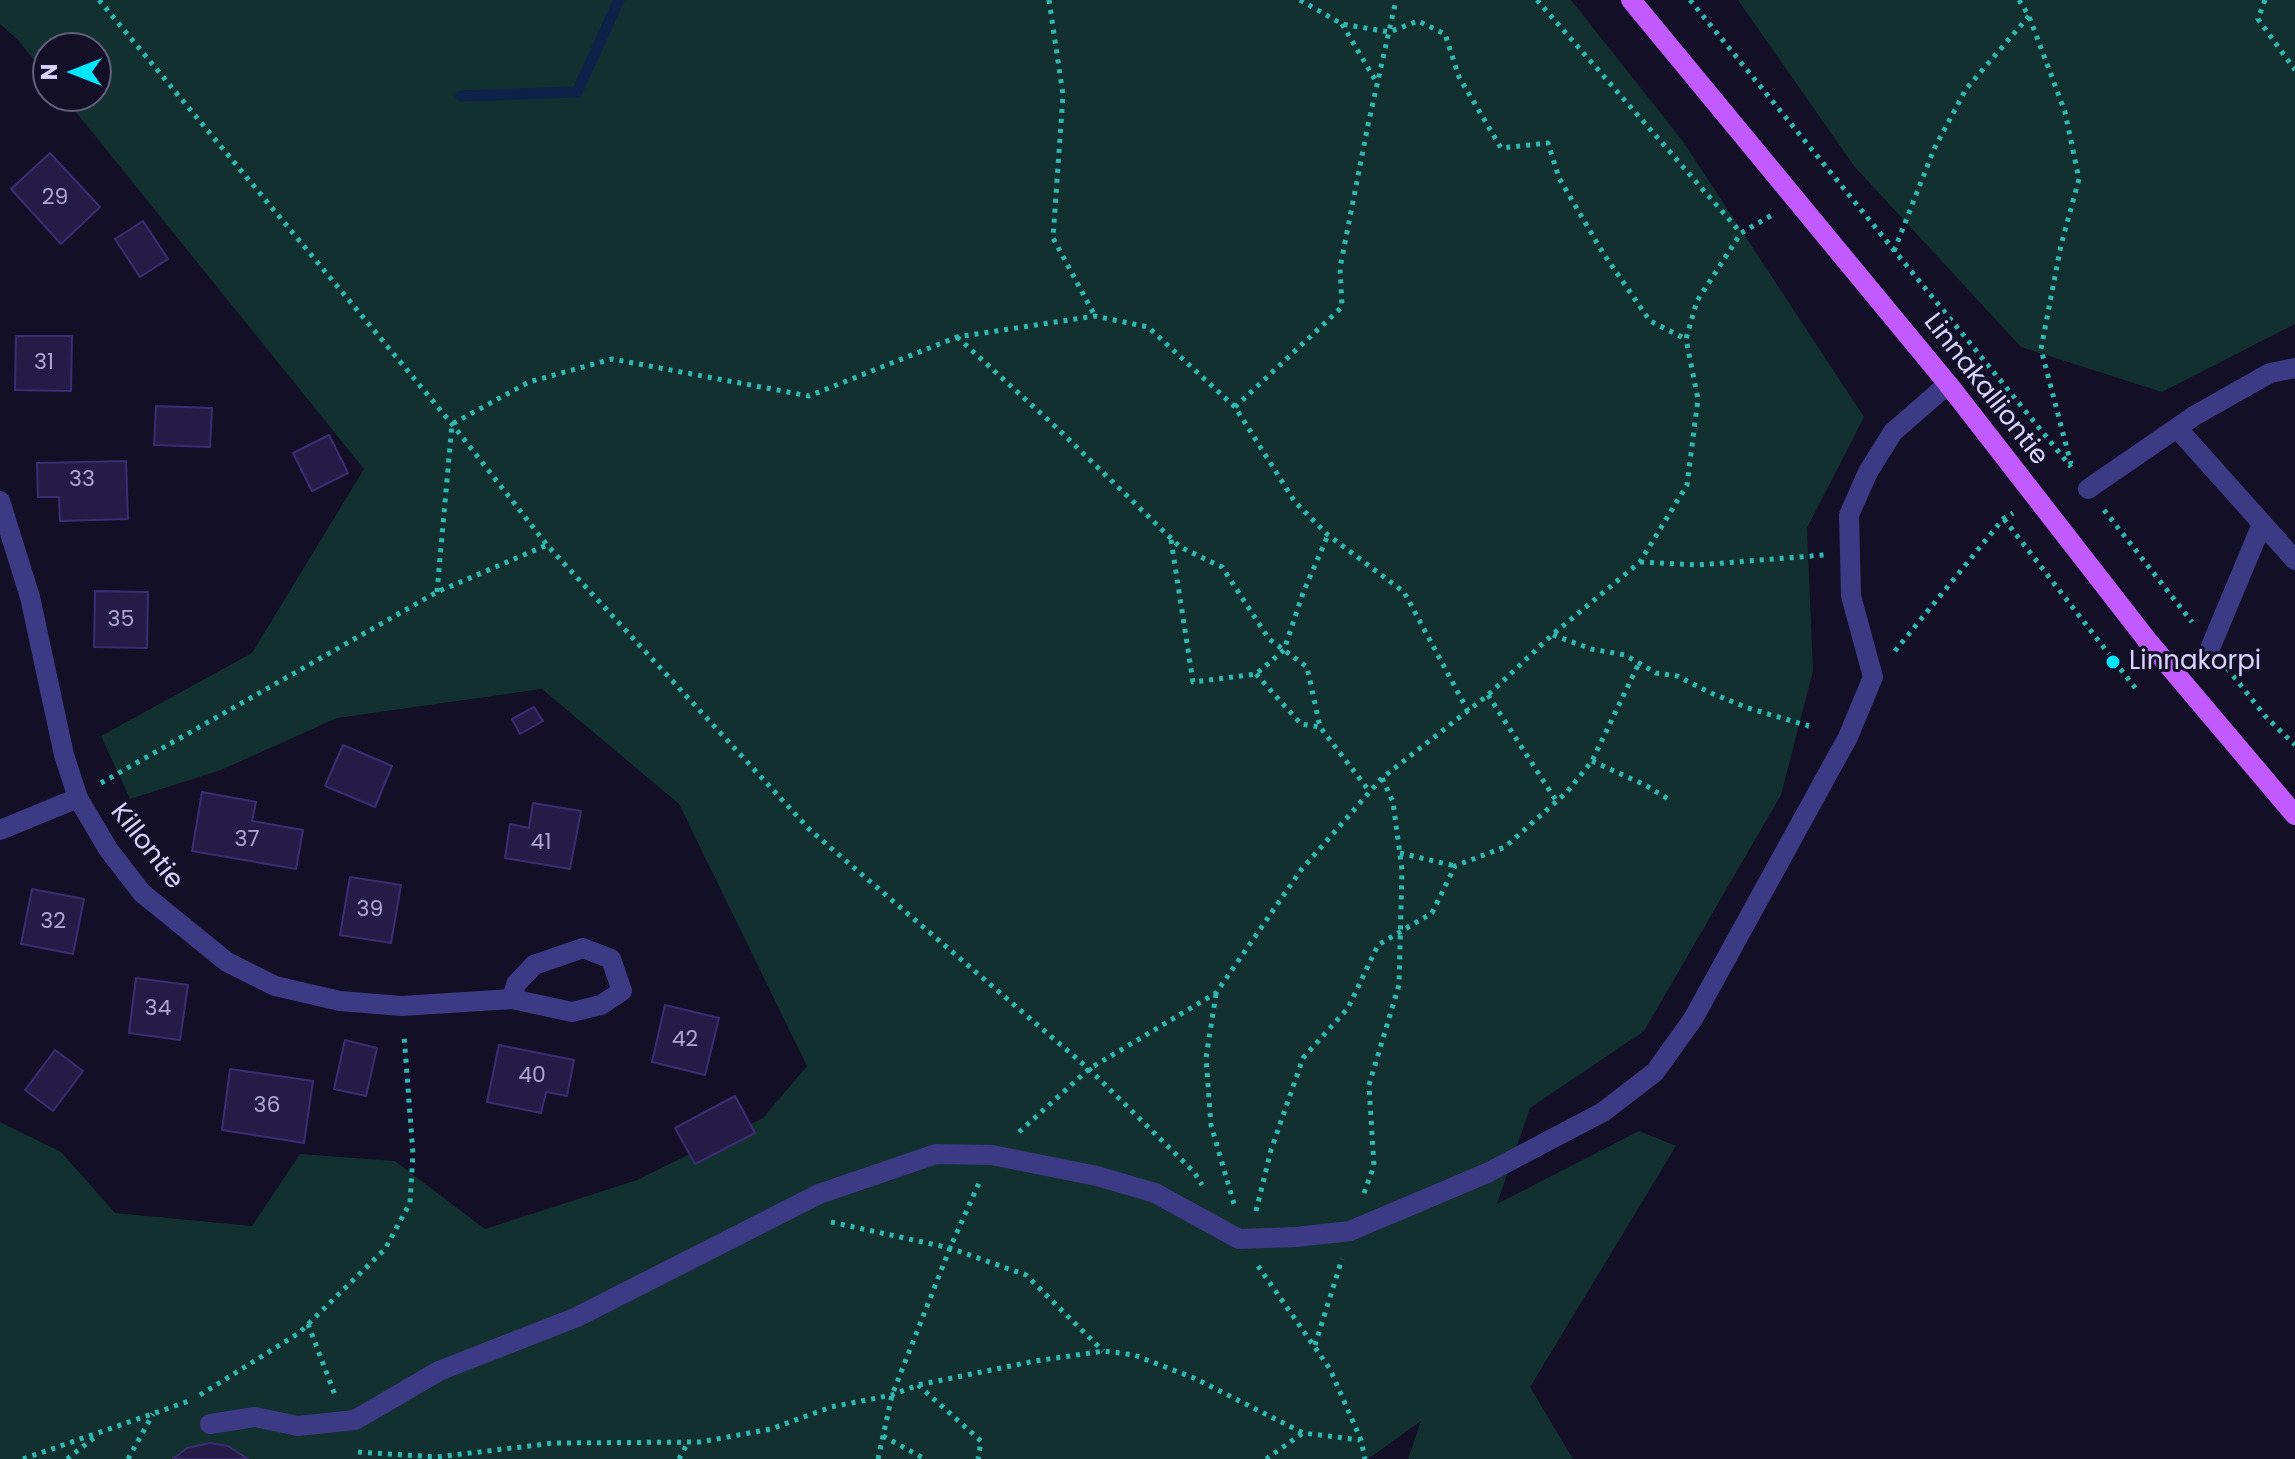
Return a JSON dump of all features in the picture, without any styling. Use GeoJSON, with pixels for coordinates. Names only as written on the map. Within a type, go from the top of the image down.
{"type":"FeatureCollection","features":[{"type":"Feature","properties":{"kind":"main road","name":"Linnakalliontie"},"geometry":{"type":"LineString","coordinates":[[1631,0],[1948,384],[2147,640],[2295,815]]}},
{"type":"Feature","properties":{"kind":"street"},"geometry":{"type":"LineString","coordinates":[[2088,489],[2177,428],[2270,373],[2295,368]]}},
{"type":"Feature","properties":{"kind":"street"},"geometry":{"type":"LineString","coordinates":[[210,1424],[255,1417],[298,1426],[355,1420],[439,1371],[577,1317],[819,1194],[936,1154],[992,1155],[1097,1176],[1155,1193],[1244,1239],[1350,1231],[1487,1173],[1603,1112],[1655,1072],[1693,1019],[1848,737],[1873,677],[1851,596],[1849,515],[1868,472],[1893,432],[1948,384]]}},
{"type":"Feature","properties":{"kind":"street"},"geometry":{"type":"LineString","coordinates":[[2177,428],[2295,560]]}},
{"type":"Feature","properties":{"kind":"street","name":"Killontie"},"geometry":{"type":"LineString","coordinates":[[0,501],[30,597],[64,755],[78,798],[108,849],[142,893],[227,962],[275,986],[340,1001],[402,1006],[512,999],[572,1012],[601,1005],[622,991],[611,959],[583,948],[534,965],[516,984],[512,999]]}},
{"type":"Feature","properties":{"kind":"street"},"geometry":{"type":"LineString","coordinates":[[2211,646],[2262,524]]}},
{"type":"Feature","properties":{"kind":"street"},"geometry":{"type":"LineString","coordinates":[[0,830],[78,798]]}},
{"type":"Feature","properties":{"kind":"path"},"geometry":{"type":"LineString","coordinates":[[99,0],[452,424],[547,545],[810,830],[1089,1069],[1194,1172],[1209,1195]]}},
{"type":"Feature","properties":{"kind":"path"},"geometry":{"type":"LineString","coordinates":[[1049,0],[1063,95],[1053,238],[1095,316]]}},
{"type":"Feature","properties":{"kind":"path"},"geometry":{"type":"LineString","coordinates":[[1300,0],[1342,24],[1389,32],[1418,21],[1445,34],[1459,77],[1501,148],[1548,143],[1559,178],[1603,253],[1650,321],[1686,339]]}},
{"type":"Feature","properties":{"kind":"path"},"geometry":{"type":"LineString","coordinates":[[1235,407],[1342,307],[1340,268],[1396,0]]}},
{"type":"Feature","properties":{"kind":"path"},"geometry":{"type":"LineString","coordinates":[[1537,0],[1741,233]]}},
{"type":"Feature","properties":{"kind":"path"},"geometry":{"type":"LineString","coordinates":[[1690,0],[2072,468],[2041,349],[2061,245],[2079,179],[2065,112],[2029,16],[2019,0]]}},
{"type":"Feature","properties":{"kind":"path"},"geometry":{"type":"LineString","coordinates":[[2265,0],[2258,19],[2295,70]]}},
{"type":"Feature","properties":{"kind":"path"},"geometry":{"type":"LineString","coordinates":[[1894,251],[1934,149],[1966,89],[2029,16]]}},
{"type":"Feature","properties":{"kind":"path"},"geometry":{"type":"LineString","coordinates":[[1342,24],[1377,84]]}},
{"type":"Feature","properties":{"kind":"path"},"geometry":{"type":"LineString","coordinates":[[878,1459],[892,1395],[950,1248],[992,1155],[1089,1069],[1216,993],[1301,870],[1382,778],[1488,695],[1552,635],[1640,562],[1687,485],[1698,399],[1686,339],[1697,301],[1741,233],[1797,202]]}},
{"type":"Feature","properties":{"kind":"path"},"geometry":{"type":"LineString","coordinates":[[452,424],[529,382],[612,359],[809,396],[957,337],[1095,316],[1148,327],[1235,407],[1295,502],[1328,535],[1404,592],[1468,711]]}},
{"type":"Feature","properties":{"kind":"path"},"geometry":{"type":"LineString","coordinates":[[957,337],[1180,547],[1222,567],[1269,639],[1307,667],[1320,727],[1370,792]]}},
{"type":"Feature","properties":{"kind":"path"},"geometry":{"type":"LineString","coordinates":[[437,592],[452,424]]}},
{"type":"Feature","properties":{"kind":"path"},"geometry":{"type":"LineString","coordinates":[[2088,489],[2266,717],[2295,745]]}},
{"type":"Feature","properties":{"kind":"path"},"geometry":{"type":"LineString","coordinates":[[1873,677],[2003,519],[2136,689]]}},
{"type":"Feature","properties":{"kind":"path"},"geometry":{"type":"LineString","coordinates":[[1170,537],[1193,682],[1256,674],[1284,650],[1303,593],[1328,535]]}},
{"type":"Feature","properties":{"kind":"path"},"geometry":{"type":"LineString","coordinates":[[78,798],[135,762],[437,592],[547,545]]}},
{"type":"Feature","properties":{"kind":"path"},"geometry":{"type":"LineString","coordinates":[[1640,562],[1698,565],[1849,552]]}},
{"type":"Feature","properties":{"kind":"path"},"geometry":{"type":"LineString","coordinates":[[1552,635],[1591,649],[1625,655],[1656,673],[1677,676],[1748,708],[1809,726]]}},
{"type":"Feature","properties":{"kind":"path"},"geometry":{"type":"LineString","coordinates":[[1400,853],[1455,866],[1505,847],[1557,802],[1592,761],[1639,663]]}},
{"type":"Feature","properties":{"kind":"path"},"geometry":{"type":"LineString","coordinates":[[1256,674],[1301,724],[1320,727]]}},
{"type":"Feature","properties":{"kind":"path"},"geometry":{"type":"LineString","coordinates":[[1488,695],[1557,802]]}},
{"type":"Feature","properties":{"kind":"path"},"geometry":{"type":"LineString","coordinates":[[1592,761],[1670,800]]}},
{"type":"Feature","properties":{"kind":"path"},"geometry":{"type":"LineString","coordinates":[[1315,1346],[1350,1231],[1374,1166],[1369,1085],[1399,985],[1402,870],[1393,802],[1382,778]]}},
{"type":"Feature","properties":{"kind":"path"},"geometry":{"type":"LineString","coordinates":[[1244,1239],[1303,1058],[1348,1008],[1378,945],[1432,913],[1455,866]]}},
{"type":"Feature","properties":{"kind":"path"},"geometry":{"type":"LineString","coordinates":[[1216,993],[1206,1058],[1211,1125],[1244,1239],[1330,1369],[1361,1440],[1365,1459]]}},
{"type":"Feature","properties":{"kind":"path"},"geometry":{"type":"LineString","coordinates":[[23,1459],[191,1401],[299,1333],[385,1249],[410,1203],[413,1154],[406,1064]]}},
{"type":"Feature","properties":{"kind":"path"},"geometry":{"type":"LineString","coordinates":[[787,1212],[950,1248],[1026,1275],[1104,1351]]}},
{"type":"Feature","properties":{"kind":"path"},"geometry":{"type":"LineString","coordinates":[[308,1324],[345,1422]]}},
{"type":"Feature","properties":{"kind":"path"},"geometry":{"type":"LineString","coordinates":[[358,1452],[437,1457],[554,1443],[687,1444],[771,1429],[831,1407],[892,1395],[918,1385],[1035,1361],[1104,1351],[1134,1355],[1194,1378],[1303,1433],[1361,1440]]}},
{"type":"Feature","properties":{"kind":"path"},"geometry":{"type":"LineString","coordinates":[[918,1385],[981,1441],[978,1459]]}},
{"type":"Feature","properties":{"kind":"path"},"geometry":{"type":"LineString","coordinates":[[128,1459],[153,1413]]}},
{"type":"Feature","properties":{"kind":"path"},"geometry":{"type":"LineString","coordinates":[[1266,1459],[1303,1433]]}},
{"type":"Feature","properties":{"kind":"path"},"geometry":{"type":"LineString","coordinates":[[67,1459],[98,1434]]}},
{"type":"Feature","properties":{"kind":"path"},"geometry":{"type":"LineString","coordinates":[[883,1436],[925,1459]]}},
{"type":"Feature","properties":{"kind":"path"},"geometry":{"type":"LineString","coordinates":[[679,1459],[687,1444]]}},
{"type":"Feature","properties":{"kind":"green space"},"geometry":{"type":"Polygon","coordinates":[[[0,0],[1571,0],[1682,140],[1864,417],[1807,528],[1813,671],[1781,795],[1644,1031],[1530,1108],[1497,1204],[1639,1131],[1676,1146],[1530,1387],[1573,1459],[1408,1459],[1421,1421],[1368,1459],[0,1459],[0,1122],[61,1152],[115,1213],[252,1226],[300,1154],[395,1161],[485,1229],[637,1180],[763,1118],[807,1066],[679,804],[542,689],[337,718],[221,770],[130,799],[101,736],[252,653],[364,469],[76,112],[112,112],[112,32],[32,32],[32,57],[0,24],[0,0]]]}},
{"type":"Feature","properties":{"kind":"green space"},"geometry":{"type":"Polygon","coordinates":[[[1738,0],[2295,0],[2295,324],[2162,392],[2021,347],[1854,166],[1738,0]]]}},
{"type":"Feature","properties":{"kind":"building"},"geometry":{"type":"Polygon","coordinates":[[[50,153],[100,207],[61,244],[11,189],[50,153]]]}},
{"type":"Feature","properties":{"kind":"building"},"geometry":{"type":"Polygon","coordinates":[[[143,221],[168,259],[140,277],[115,239],[143,221]]]}},
{"type":"Feature","properties":{"kind":"building"},"geometry":{"type":"Polygon","coordinates":[[[16,336],[72,336],[71,391],[15,390],[16,336]]]}},
{"type":"Feature","properties":{"kind":"building"},"geometry":{"type":"Polygon","coordinates":[[[156,406],[212,408],[210,447],[154,445],[156,406]]]}},
{"type":"Feature","properties":{"kind":"building"},"geometry":{"type":"Polygon","coordinates":[[[329,435],[348,473],[312,491],[293,453],[329,435]]]}},
{"type":"Feature","properties":{"kind":"building"},"geometry":{"type":"Polygon","coordinates":[[[126,461],[128,519],[60,521],[59,497],[38,497],[37,463],[126,461]]]}},
{"type":"Feature","properties":{"kind":"building"},"geometry":{"type":"Polygon","coordinates":[[[95,591],[148,592],[147,648],[94,647],[95,591]]]}},
{"type":"Feature","properties":{"kind":"building"},"geometry":{"type":"Polygon","coordinates":[[[534,707],[543,721],[520,734],[512,719],[534,707]]]}},
{"type":"Feature","properties":{"kind":"building"},"geometry":{"type":"Polygon","coordinates":[[[343,745],[392,766],[375,807],[325,786],[343,745]]]}},
{"type":"Feature","properties":{"kind":"building"},"geometry":{"type":"Polygon","coordinates":[[[202,792],[256,802],[252,821],[303,830],[296,869],[192,851],[202,792]]]}},
{"type":"Feature","properties":{"kind":"building"},"geometry":{"type":"Polygon","coordinates":[[[533,803],[581,811],[570,869],[505,858],[510,824],[529,828],[533,803]]]}},
{"type":"Feature","properties":{"kind":"building"},"geometry":{"type":"Polygon","coordinates":[[[350,877],[401,885],[391,943],[340,935],[350,877]]]}},
{"type":"Feature","properties":{"kind":"building"},"geometry":{"type":"Polygon","coordinates":[[[32,889],[84,899],[73,954],[21,944],[32,889]]]}},
{"type":"Feature","properties":{"kind":"building"},"geometry":{"type":"Polygon","coordinates":[[[136,978],[188,985],[180,1040],[129,1033],[136,978]]]}},
{"type":"Feature","properties":{"kind":"building"},"geometry":{"type":"Polygon","coordinates":[[[665,1005],[719,1018],[705,1075],[652,1062],[665,1005]]]}},
{"type":"Feature","properties":{"kind":"building"},"geometry":{"type":"Polygon","coordinates":[[[345,1040],[377,1048],[366,1096],[334,1089],[345,1040]]]}},
{"type":"Feature","properties":{"kind":"building"},"geometry":{"type":"Polygon","coordinates":[[[499,1045],[574,1060],[567,1096],[546,1092],[541,1113],[487,1102],[499,1045]]]}},
{"type":"Feature","properties":{"kind":"building"},"geometry":{"type":"Polygon","coordinates":[[[55,1050],[83,1071],[53,1111],[25,1090],[55,1050]]]}},
{"type":"Feature","properties":{"kind":"building"},"geometry":{"type":"Polygon","coordinates":[[[230,1069],[313,1081],[304,1143],[222,1130],[230,1069]]]}},
{"type":"Feature","properties":{"kind":"building"},"geometry":{"type":"Polygon","coordinates":[[[735,1096],[755,1133],[695,1164],[675,1128],[735,1096]]]}},
{"type":"Feature","properties":{"kind":"building"},"geometry":{"type":"Polygon","coordinates":[[[210,1443],[228,1446],[248,1459],[173,1459],[187,1448],[210,1443]]]}},
{"type":"Feature","properties":{"kind":"waterway"},"geometry":{"type":"LineString","coordinates":[[461,96],[577,92],[619,0]]}},
{"type":"Feature","properties":{"kind":"place","name":"Linnakorpi"},"geometry":{"type":"Point","coordinates":[2113,662]}}]}
